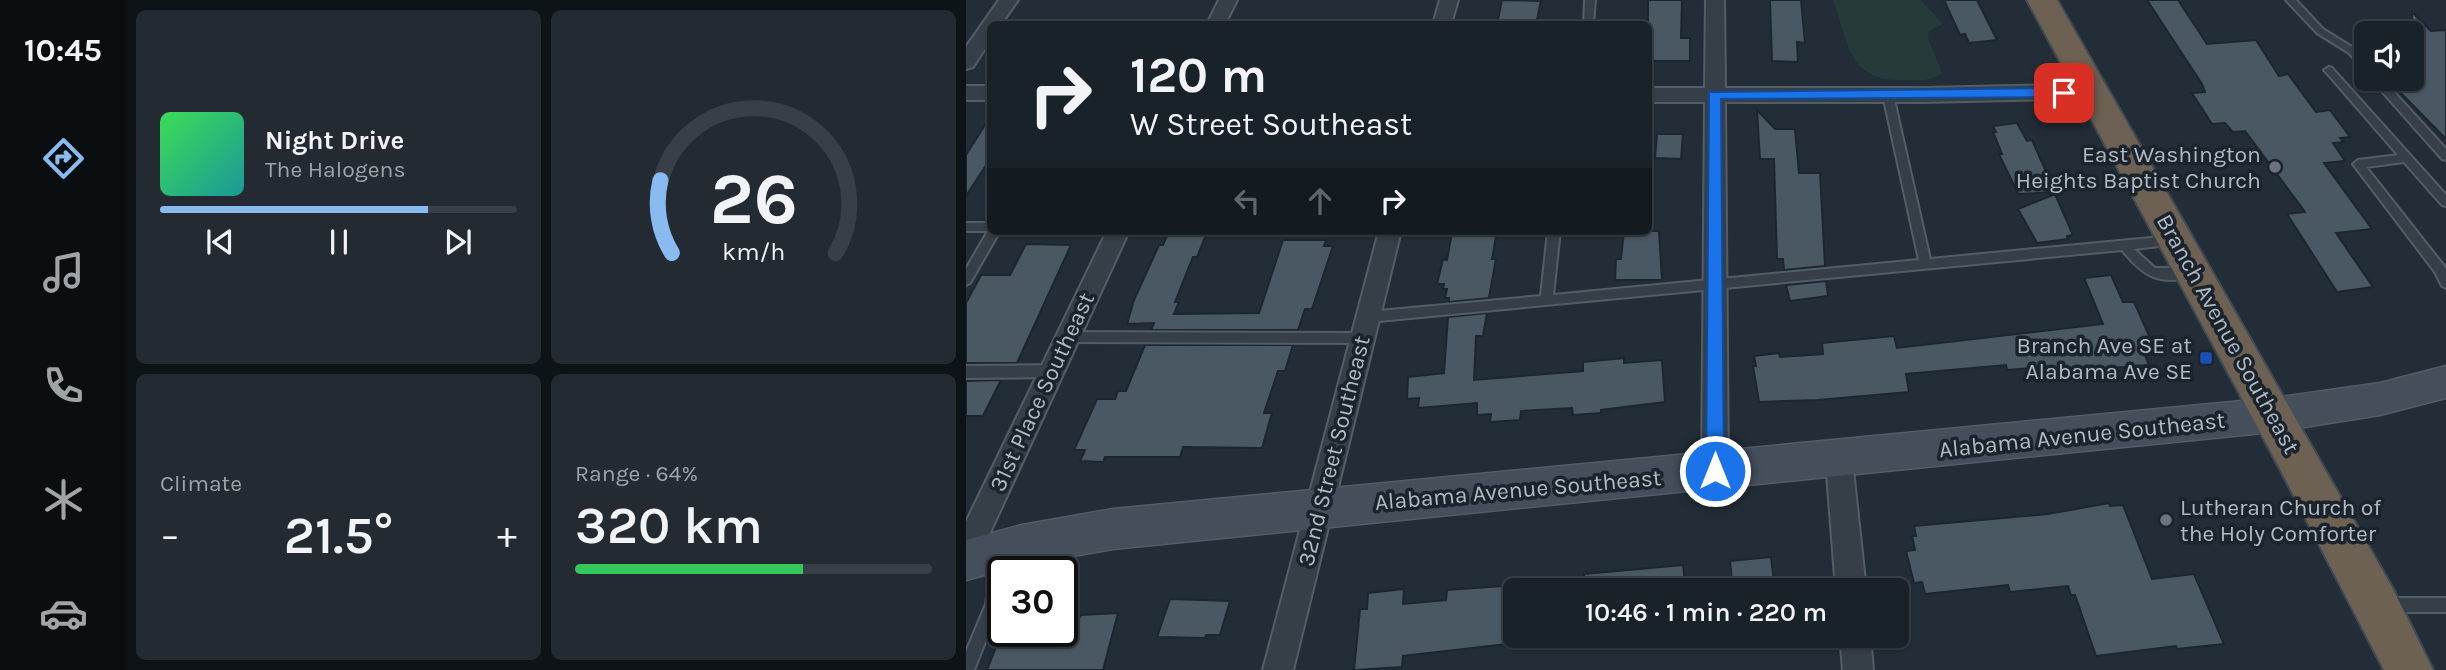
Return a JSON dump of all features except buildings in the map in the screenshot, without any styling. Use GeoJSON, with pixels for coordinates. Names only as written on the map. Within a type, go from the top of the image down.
{"type":"FeatureCollection","features":[{"type":"Feature","properties":{"kind":"highway","name":"Branch Avenue Southeast"},"geometry":{"type":"LineString","coordinates":[[2042,0],[2378,605],[2409,670]]}},
{"type":"Feature","properties":{"kind":"main road","name":"Alabama Avenue Southeast"},"geometry":{"type":"LineString","coordinates":[[978,555],[1113,528],[1839,460],[2273,415],[2380,399],[2446,382]]}},
{"type":"Feature","properties":{"kind":"street"},"geometry":{"type":"LineString","coordinates":[[994,21],[1009,0]]}},
{"type":"Feature","properties":{"kind":"street"},"geometry":{"type":"LineString","coordinates":[[1218,21],[1228,0]]}},
{"type":"Feature","properties":{"kind":"street"},"geometry":{"type":"LineString","coordinates":[[1443,21],[1449,0]]}},
{"type":"Feature","properties":{"kind":"street"},"geometry":{"type":"LineString","coordinates":[[1715,0],[1715,471]]}},
{"type":"Feature","properties":{"kind":"street"},"geometry":{"type":"LineString","coordinates":[[966,62],[987,32]]}},
{"type":"Feature","properties":{"kind":"street"},"geometry":{"type":"LineString","coordinates":[[1652,95],[1888,95],[2092,91]]}},
{"type":"Feature","properties":{"kind":"street"},"geometry":{"type":"LineString","coordinates":[[966,93],[987,93]]}},
{"type":"Feature","properties":{"kind":"street","name":"31st Place Southeast"},"geometry":{"type":"LineString","coordinates":[[978,555],[1052,371],[1116,235]]}},
{"type":"Feature","properties":{"kind":"street","name":"32nd Street Southeast"},"geometry":{"type":"LineString","coordinates":[[1278,670],[1389,235]]}},
{"type":"Feature","properties":{"kind":"street"},"geometry":{"type":"LineString","coordinates":[[1839,460],[1850,578]]}},
{"type":"Feature","properties":{"kind":"street"},"geometry":{"type":"LineString","coordinates":[[1856,648],[1858,670]]}},
{"type":"Feature","properties":{"kind":"lane"},"geometry":{"type":"LineString","coordinates":[[1588,21],[1590,0]]}},
{"type":"Feature","properties":{"kind":"lane"},"geometry":{"type":"LineString","coordinates":[[2291,0],[2320,31],[2354,54]]}},
{"type":"Feature","properties":{"kind":"lane"},"geometry":{"type":"LineString","coordinates":[[2329,70],[2446,202]]}},
{"type":"Feature","properties":{"kind":"lane"},"geometry":{"type":"LineString","coordinates":[[2387,91],[2446,156]]}},
{"type":"Feature","properties":{"kind":"lane"},"geometry":{"type":"LineString","coordinates":[[1888,95],[1926,265]]}},
{"type":"Feature","properties":{"kind":"lane"},"geometry":{"type":"LineString","coordinates":[[2406,158],[2358,164],[2440,269],[2446,283]]}},
{"type":"Feature","properties":{"kind":"lane"},"geometry":{"type":"LineString","coordinates":[[966,227],[987,227]]}},
{"type":"Feature","properties":{"kind":"lane"},"geometry":{"type":"LineString","coordinates":[[966,280],[992,235]]}},
{"type":"Feature","properties":{"kind":"lane"},"geometry":{"type":"LineString","coordinates":[[1546,300],[1553,235]]}},
{"type":"Feature","properties":{"kind":"lane"},"geometry":{"type":"LineString","coordinates":[[1068,337],[1365,327],[1546,300],[2176,241]]}},
{"type":"Feature","properties":{"kind":"lane"},"geometry":{"type":"LineString","coordinates":[[2125,246],[2147,272],[2161,275],[2194,273]]}},
{"type":"Feature","properties":{"kind":"lane"},"geometry":{"type":"LineString","coordinates":[[966,372],[1052,371]]}},
{"type":"Feature","properties":{"kind":"lane"},"geometry":{"type":"LineString","coordinates":[[966,670],[993,604],[978,555]]}},
{"type":"Feature","properties":{"kind":"lane"},"geometry":{"type":"LineString","coordinates":[[2378,605],[2446,605]]}},
{"type":"Feature","properties":{"kind":"green space"},"geometry":{"type":"Polygon","coordinates":[[[1833,0],[1921,0],[1943,24],[1929,31],[1928,38],[1942,73],[1934,78],[1920,80],[1887,79],[1872,75],[1854,58],[1833,0]]]}},
{"type":"Feature","properties":{"kind":"place","name":"East Washington Heights Baptist Church"},"geometry":{"type":"Point","coordinates":[2275,167]}},
{"type":"Feature","properties":{"kind":"place","name":"Branch Ave SE at Alabama Ave SE"},"geometry":{"type":"Point","coordinates":[2206,358]}},
{"type":"Feature","properties":{"kind":"place","name":"Lutheran Church of the Holy Comforter"},"geometry":{"type":"Point","coordinates":[2166,520]}},
{"type":"Feature","properties":{"kind":"route"},"geometry":{"type":"LineString","coordinates":[[1715,471],[1714,95],[2064,93]]}}]}
